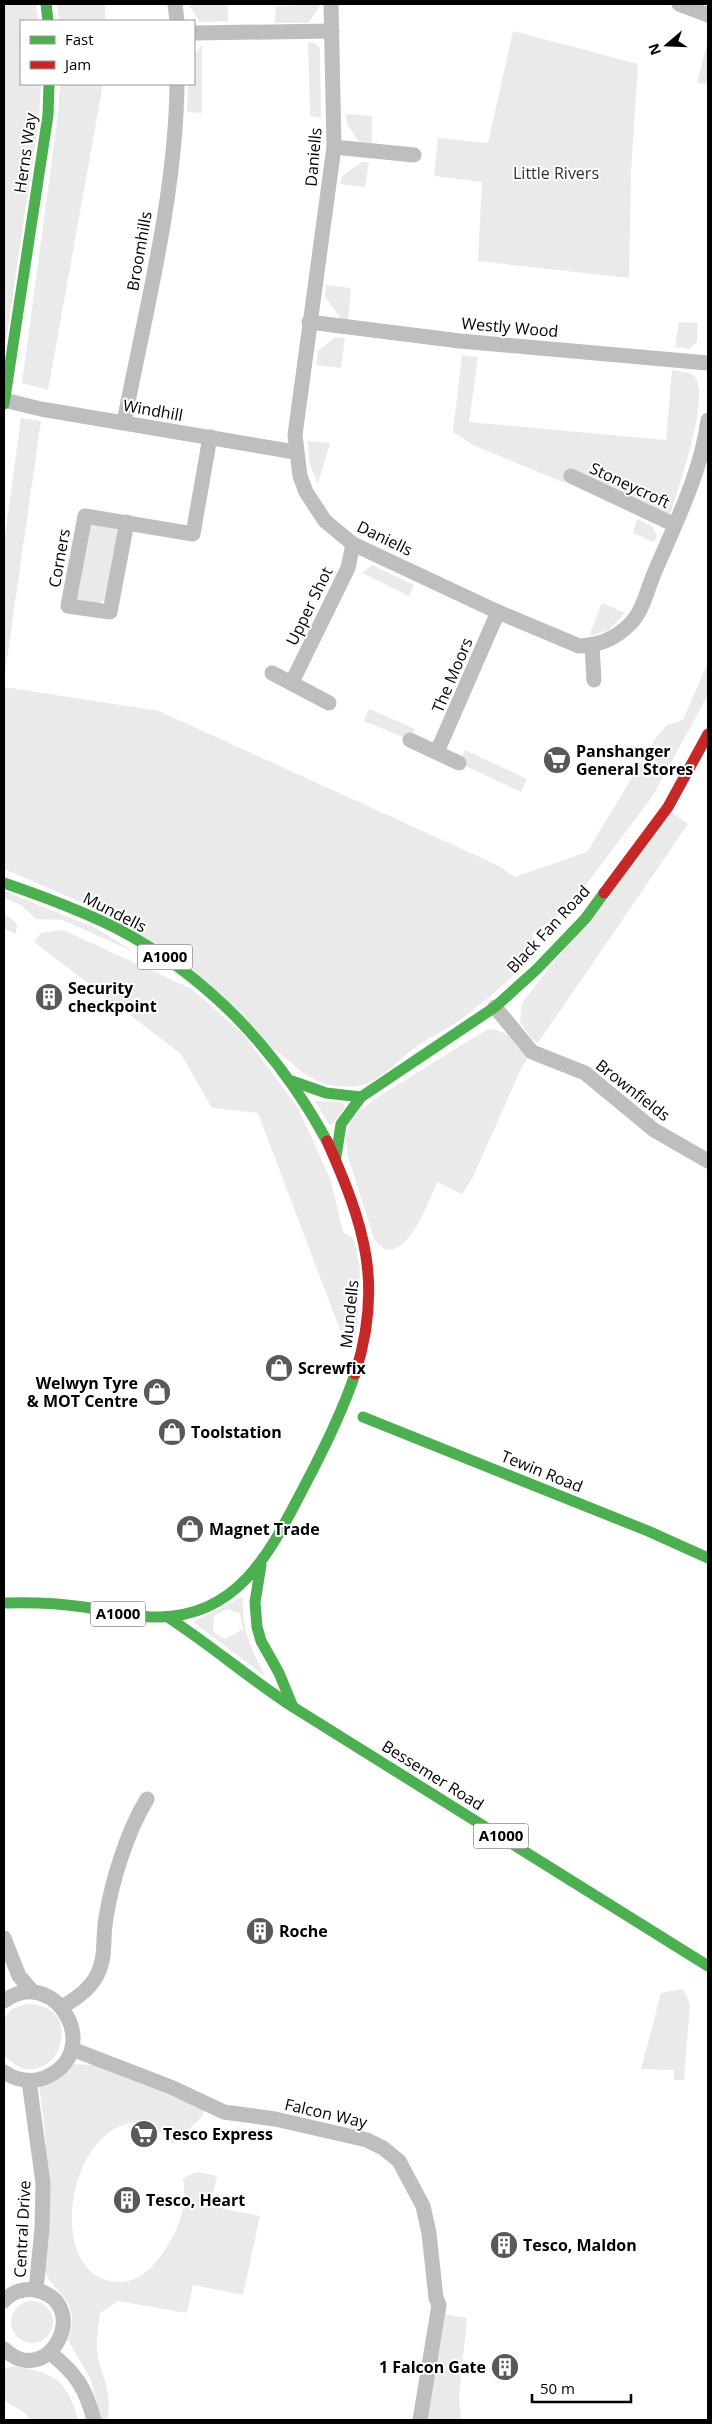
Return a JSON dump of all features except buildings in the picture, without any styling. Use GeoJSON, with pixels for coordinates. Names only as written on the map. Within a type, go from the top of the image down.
{"type":"FeatureCollection","features":[{"type":"Feature","properties":{"kind":"main road"},"geometry":{"type":"LineString","coordinates":[[46,4],[48,20]]}},
{"type":"Feature","properties":{"kind":"main road","name":"Herns Way"},"geometry":{"type":"LineString","coordinates":[[4,404],[48,115],[49,85]]}},
{"type":"Feature","properties":{"kind":"main road","name":"Black Fan Road"},"geometry":{"type":"LineString","coordinates":[[336,1157],[341,1124],[361,1097],[383,1084],[495,1006],[537,969],[585,919],[668,807],[708,734]]}},
{"type":"Feature","properties":{"kind":"main road","name":"Mundells"},"geometry":{"type":"LineString","coordinates":[[4,883],[103,922],[163,956],[216,997],[271,1054],[292,1081],[336,1157],[363,1236],[370,1294],[364,1343],[350,1393],[335,1428],[262,1566],[228,1596],[204,1609],[169,1618],[146,1618],[68,1605],[4,1603]]}},
{"type":"Feature","properties":{"kind":"main road"},"geometry":{"type":"LineString","coordinates":[[292,1081],[326,1093],[361,1097]]}},
{"type":"Feature","properties":{"kind":"main road"},"geometry":{"type":"LineString","coordinates":[[335,1428],[363,1416],[362,1409],[350,1393]]}},
{"type":"Feature","properties":{"kind":"main road","name":"Tewin Road"},"geometry":{"type":"LineString","coordinates":[[363,1416],[639,1527],[708,1558]]}},
{"type":"Feature","properties":{"kind":"main road","name":"A1000"},"geometry":{"type":"LineString","coordinates":[[262,1566],[256,1592],[255,1614],[257,1627],[261,1641],[279,1674],[293,1707]]}},
{"type":"Feature","properties":{"kind":"main road","name":"Bessemer Road"},"geometry":{"type":"LineString","coordinates":[[169,1618],[206,1640],[259,1685],[293,1707],[708,1966]]}},
{"type":"Feature","properties":{"kind":"street"},"geometry":{"type":"LineString","coordinates":[[176,4],[177,20]]}},
{"type":"Feature","properties":{"kind":"street","name":"Daniells"},"geometry":{"type":"LineString","coordinates":[[331,4],[334,147],[295,435],[295,452],[300,476],[315,508],[325,520],[353,544],[498,612],[579,646],[592,646]]}},
{"type":"Feature","properties":{"kind":"street"},"geometry":{"type":"LineString","coordinates":[[680,4],[708,15]]}},
{"type":"Feature","properties":{"kind":"street"},"geometry":{"type":"LineString","coordinates":[[195,33],[332,30]]}},
{"type":"Feature","properties":{"kind":"street","name":"Broomhills"},"geometry":{"type":"LineString","coordinates":[[124,422],[162,224],[171,164],[177,85]]}},
{"type":"Feature","properties":{"kind":"street"},"geometry":{"type":"LineString","coordinates":[[334,147],[414,155]]}},
{"type":"Feature","properties":{"kind":"street","name":"Westly Wood"},"geometry":{"type":"LineString","coordinates":[[310,322],[460,341],[708,363]]}},
{"type":"Feature","properties":{"kind":"street","name":"Windhill"},"geometry":{"type":"LineString","coordinates":[[4,400],[41,409],[295,452]]}},
{"type":"Feature","properties":{"kind":"street"},"geometry":{"type":"LineString","coordinates":[[594,680],[592,646],[613,639],[632,623],[675,525],[699,462],[708,427]]}},
{"type":"Feature","properties":{"kind":"street","name":"Corners"},"geometry":{"type":"LineString","coordinates":[[127,522],[110,612],[68,606],[85,516],[127,522],[193,534],[210,437]]}},
{"type":"Feature","properties":{"kind":"street","name":"Stoneycroft"},"geometry":{"type":"LineString","coordinates":[[571,476],[675,525]]}},
{"type":"Feature","properties":{"kind":"street","name":"Upper Shot"},"geometry":{"type":"LineString","coordinates":[[292,682],[348,568],[353,544]]}},
{"type":"Feature","properties":{"kind":"street","name":"The Moors"},"geometry":{"type":"LineString","coordinates":[[437,752],[498,612]]}},
{"type":"Feature","properties":{"kind":"street"},"geometry":{"type":"LineString","coordinates":[[272,672],[329,703]]}},
{"type":"Feature","properties":{"kind":"street"},"geometry":{"type":"LineString","coordinates":[[410,740],[459,763]]}},
{"type":"Feature","properties":{"kind":"street","name":"Brownfields"},"geometry":{"type":"LineString","coordinates":[[495,1006],[532,1052],[585,1073],[654,1130],[708,1161]]}},
{"type":"Feature","properties":{"kind":"street"},"geometry":{"type":"LineString","coordinates":[[62,2007],[83,1994],[96,1978],[104,1958],[105,1920],[109,1900],[136,1817],[147,1799]]}},
{"type":"Feature","properties":{"kind":"street"},"geometry":{"type":"LineString","coordinates":[[4,1938],[18,1976],[34,1992]]}},
{"type":"Feature","properties":{"kind":"street"},"geometry":{"type":"LineString","coordinates":[[4,2001],[21,1993],[34,1992],[46,1995],[62,2007],[72,2023],[74,2036],[72,2049],[60,2068],[41,2079],[29,2081],[17,2079],[4,2072]]}},
{"type":"Feature","properties":{"kind":"street","name":"Falcon Way"},"geometry":{"type":"LineString","coordinates":[[72,2049],[173,2088],[224,2112],[275,2118],[366,2140],[399,2161],[423,2206],[429,2233],[436,2298],[439,2305],[420,2420]]}},
{"type":"Feature","properties":{"kind":"street","name":"Central Drive"},"geometry":{"type":"LineString","coordinates":[[29,2081],[43,2183],[42,2228],[36,2290]]}},
{"type":"Feature","properties":{"kind":"street"},"geometry":{"type":"LineString","coordinates":[[4,2301],[15,2292],[36,2290],[46,2294],[55,2302],[61,2311],[64,2322],[63,2334],[58,2344],[50,2353],[40,2358],[29,2360],[18,2358],[4,2349]]}},
{"type":"Feature","properties":{"kind":"street"},"geometry":{"type":"LineString","coordinates":[[50,2353],[68,2367],[79,2380],[90,2405],[94,2420]]}},
{"type":"Feature","properties":{"kind":"green space"},"geometry":{"type":"Polygon","coordinates":[[[4,4],[36,4],[38,20],[20,20],[20,85],[41,85],[39,118],[4,355],[4,4]]]}},
{"type":"Feature","properties":{"kind":"green space"},"geometry":{"type":"Polygon","coordinates":[[[57,4],[105,4],[105,20],[59,20],[57,4]]]}},
{"type":"Feature","properties":{"kind":"green space"},"geometry":{"type":"Polygon","coordinates":[[[188,4],[228,4],[228,21],[200,22],[188,4]]]}},
{"type":"Feature","properties":{"kind":"green space"},"geometry":{"type":"Polygon","coordinates":[[[321,4],[308,23],[275,23],[276,6],[321,4]]]}},
{"type":"Feature","properties":{"kind":"green space","name":"Little Rivers"},"geometry":{"type":"Polygon","coordinates":[[[513,31],[638,64],[631,172],[629,278],[478,261],[482,182],[434,176],[438,138],[488,143],[513,31]]]}},
{"type":"Feature","properties":{"kind":"green space"},"geometry":{"type":"Polygon","coordinates":[[[708,40],[708,84],[697,83],[708,40]]]}},
{"type":"Feature","properties":{"kind":"green space"},"geometry":{"type":"Polygon","coordinates":[[[308,43],[314,43],[320,48],[321,118],[310,116],[308,43]]]}},
{"type":"Feature","properties":{"kind":"green space"},"geometry":{"type":"Polygon","coordinates":[[[202,45],[202,113],[187,112],[188,85],[195,85],[195,53],[202,45]]]}},
{"type":"Feature","properties":{"kind":"green space"},"geometry":{"type":"Polygon","coordinates":[[[60,85],[103,85],[48,390],[22,383],[58,114],[60,85]]]}},
{"type":"Feature","properties":{"kind":"green space"},"geometry":{"type":"Polygon","coordinates":[[[346,114],[372,116],[372,143],[358,141],[347,124],[346,114]]]}},
{"type":"Feature","properties":{"kind":"green space"},"geometry":{"type":"Polygon","coordinates":[[[362,162],[369,162],[365,187],[340,184],[342,176],[362,162]]]}},
{"type":"Feature","properties":{"kind":"green space"},"geometry":{"type":"Polygon","coordinates":[[[326,285],[351,288],[348,320],[341,319],[325,297],[326,285]]]}},
{"type":"Feature","properties":{"kind":"green space"},"geometry":{"type":"Polygon","coordinates":[[[679,322],[698,323],[697,342],[689,349],[675,347],[679,322]]]}},
{"type":"Feature","properties":{"kind":"green space"},"geometry":{"type":"Polygon","coordinates":[[[335,337],[345,338],[341,368],[316,365],[318,351],[335,337]]]}},
{"type":"Feature","properties":{"kind":"green space"},"geometry":{"type":"Polygon","coordinates":[[[462,355],[478,357],[469,422],[666,440],[672,370],[692,374],[698,386],[699,402],[696,422],[670,515],[569,472],[565,483],[473,445],[453,432],[462,355]]]}},
{"type":"Feature","properties":{"kind":"green space"},"geometry":{"type":"Polygon","coordinates":[[[21,418],[41,421],[4,680],[4,543],[21,418]]]}},
{"type":"Feature","properties":{"kind":"green space"},"geometry":{"type":"Polygon","coordinates":[[[308,441],[330,443],[318,484],[309,462],[308,441]]]}},
{"type":"Feature","properties":{"kind":"green space"},"geometry":{"type":"Polygon","coordinates":[[[637,519],[652,526],[657,536],[654,542],[633,533],[637,519]]]}},
{"type":"Feature","properties":{"kind":"green space"},"geometry":{"type":"Polygon","coordinates":[[[93,522],[115,526],[119,532],[106,599],[98,605],[78,602],[75,595],[86,528],[93,522]]]}},
{"type":"Feature","properties":{"kind":"green space"},"geometry":{"type":"Polygon","coordinates":[[[372,565],[414,585],[409,596],[362,573],[372,565]]]}},
{"type":"Feature","properties":{"kind":"green space"},"geometry":{"type":"Polygon","coordinates":[[[602,603],[625,613],[609,630],[589,636],[602,603]]]}},
{"type":"Feature","properties":{"kind":"green space"},"geometry":{"type":"Polygon","coordinates":[[[708,662],[708,695],[652,797],[570,906],[532,935],[537,954],[498,990],[467,1015],[417,1046],[381,1075],[365,1084],[347,1087],[328,1085],[312,1078],[85,904],[4,869],[4,687],[159,711],[497,865],[515,877],[587,852],[656,738],[667,725],[683,720],[708,662]]]}},
{"type":"Feature","properties":{"kind":"green space"},"geometry":{"type":"Polygon","coordinates":[[[369,709],[415,729],[410,740],[364,721],[369,709]]]}},
{"type":"Feature","properties":{"kind":"green space"},"geometry":{"type":"Polygon","coordinates":[[[465,750],[527,779],[521,792],[459,763],[465,750]]]}},
{"type":"Feature","properties":{"kind":"green space"},"geometry":{"type":"Polygon","coordinates":[[[670,811],[688,824],[538,1043],[532,1039],[520,1022],[522,1003],[670,811]]]}},
{"type":"Feature","properties":{"kind":"green space"},"geometry":{"type":"Polygon","coordinates":[[[4,891],[96,928],[136,953],[63,920],[36,919],[21,905],[4,898],[4,891]]]}},
{"type":"Feature","properties":{"kind":"green space"},"geometry":{"type":"Polygon","coordinates":[[[4,913],[17,924],[16,934],[4,929],[4,913]]]}},
{"type":"Feature","properties":{"kind":"green space"},"geometry":{"type":"Polygon","coordinates":[[[63,930],[192,989],[244,1035],[298,1108],[331,1181],[343,1232],[354,1239],[360,1269],[357,1328],[349,1332],[340,1330],[258,1113],[212,1108],[181,1054],[34,942],[41,933],[63,930]]]}},
{"type":"Feature","properties":{"kind":"green space"},"geometry":{"type":"Polygon","coordinates":[[[488,1029],[506,1035],[528,1057],[473,1177],[462,1194],[437,1182],[428,1205],[413,1232],[404,1243],[394,1249],[384,1248],[374,1239],[347,1154],[346,1137],[352,1117],[379,1096],[488,1029]]]}},
{"type":"Feature","properties":{"kind":"green space"},"geometry":{"type":"Polygon","coordinates":[[[315,1101],[343,1102],[345,1107],[333,1124],[329,1125],[315,1101]]]}},
{"type":"Feature","properties":{"kind":"green space"},"geometry":{"type":"Polygon","coordinates":[[[243,1596],[245,1628],[256,1658],[266,1677],[193,1622],[243,1596]],[[227,1609],[214,1616],[213,1632],[225,1639],[243,1629],[240,1614],[227,1609]]]}},
{"type":"Feature","properties":{"kind":"green space"},"geometry":{"type":"Polygon","coordinates":[[[683,1989],[690,2004],[684,2080],[674,2080],[674,2070],[641,2069],[661,1993],[683,1989]]]}},
{"type":"Feature","properties":{"kind":"green space"},"geometry":{"type":"Polygon","coordinates":[[[26,2004],[47,2009],[59,2020],[62,2034],[58,2049],[50,2062],[37,2069],[21,2067],[4,2055],[4,2018],[12,2009],[26,2004]]]}},
{"type":"Feature","properties":{"kind":"green space"},"geometry":{"type":"Polygon","coordinates":[[[72,2064],[93,2065],[204,2109],[203,2116],[173,2144],[152,2124],[129,2123],[105,2136],[88,2156],[77,2182],[72,2209],[73,2236],[81,2259],[96,2276],[125,2282],[137,2278],[151,2268],[171,2240],[180,2221],[184,2200],[183,2178],[197,2172],[217,2176],[210,2206],[260,2216],[243,2295],[193,2285],[187,2313],[118,2301],[100,2313],[97,2348],[109,2399],[107,2420],[101,2420],[91,2380],[68,2340],[72,2324],[68,2303],[50,2281],[43,2262],[47,2205],[47,2169],[39,2087],[72,2064]]]}},
{"type":"Feature","properties":{"kind":"green space"},"geometry":{"type":"Polygon","coordinates":[[[32,2301],[47,2307],[53,2322],[47,2337],[32,2343],[17,2337],[11,2322],[17,2307],[32,2301]]]}},
{"type":"Feature","properties":{"kind":"green space"},"geometry":{"type":"Polygon","coordinates":[[[442,2314],[467,2318],[459,2397],[461,2420],[425,2420],[442,2314]]]}},
{"type":"Feature","properties":{"kind":"green space"},"geometry":{"type":"Polygon","coordinates":[[[13,2366],[49,2375],[57,2380],[69,2395],[78,2420],[30,2420],[24,2413],[9,2404],[3,2394],[4,2369],[13,2366]]]}},
{"type":"Feature","properties":{"kind":"traffic: fast"},"geometry":{"type":"LineString","coordinates":[[46,4],[48,20]]}},
{"type":"Feature","properties":{"kind":"traffic: fast"},"geometry":{"type":"LineString","coordinates":[[4,404],[48,115],[49,85]]}},
{"type":"Feature","properties":{"kind":"traffic: fast"},"geometry":{"type":"LineString","coordinates":[[4,883],[89,915],[116,928],[180,968],[210,992],[263,1046],[308,1108],[327,1141]]}},
{"type":"Feature","properties":{"kind":"traffic: fast"},"geometry":{"type":"LineString","coordinates":[[336,1157],[341,1124],[361,1097],[495,1007],[537,969],[585,919],[604,893]]}},
{"type":"Feature","properties":{"kind":"traffic: fast"},"geometry":{"type":"LineString","coordinates":[[292,1081],[326,1093],[361,1097]]}},
{"type":"Feature","properties":{"kind":"traffic: fast"},"geometry":{"type":"LineString","coordinates":[[4,1603],[64,1605],[150,1617],[187,1614],[212,1605],[233,1591],[250,1574],[280,1532],[326,1444],[355,1374]]}},
{"type":"Feature","properties":{"kind":"traffic: fast"},"geometry":{"type":"LineString","coordinates":[[363,1417],[648,1531],[708,1558]]}},
{"type":"Feature","properties":{"kind":"traffic: fast"},"geometry":{"type":"LineString","coordinates":[[261,1565],[255,1602],[257,1627],[261,1641],[279,1673],[293,1707]]}},
{"type":"Feature","properties":{"kind":"traffic: fast"},"geometry":{"type":"LineString","coordinates":[[169,1618],[293,1707],[708,1966]]}},
{"type":"Feature","properties":{"kind":"traffic: jam"},"geometry":{"type":"LineString","coordinates":[[604,893],[668,807],[708,734]]}},
{"type":"Feature","properties":{"kind":"traffic: jam"},"geometry":{"type":"LineString","coordinates":[[327,1141],[351,1200],[360,1227],[366,1255],[369,1283],[368,1311],[364,1342],[355,1374]]}},
{"type":"Feature","properties":{"kind":"place","name":"Panshanger General Stores"},"geometry":{"type":"Point","coordinates":[557,760]}},
{"type":"Feature","properties":{"kind":"place","name":"Security checkpoint"},"geometry":{"type":"Point","coordinates":[49,997]}},
{"type":"Feature","properties":{"kind":"place","name":"Screwfix"},"geometry":{"type":"Point","coordinates":[279,1368]}},
{"type":"Feature","properties":{"kind":"place","name":"Welwyn Tyre & MOT Centre"},"geometry":{"type":"Point","coordinates":[157,1392]}},
{"type":"Feature","properties":{"kind":"place","name":"Toolstation"},"geometry":{"type":"Point","coordinates":[172,1432]}},
{"type":"Feature","properties":{"kind":"place","name":"Magnet Trade"},"geometry":{"type":"Point","coordinates":[190,1529]}},
{"type":"Feature","properties":{"kind":"place","name":"Roche"},"geometry":{"type":"Point","coordinates":[260,1931]}},
{"type":"Feature","properties":{"kind":"place","name":"Tesco Express"},"geometry":{"type":"Point","coordinates":[144,2134]}},
{"type":"Feature","properties":{"kind":"place","name":"Tesco, Heart"},"geometry":{"type":"Point","coordinates":[127,2200]}},
{"type":"Feature","properties":{"kind":"place","name":"Tesco, Maldon"},"geometry":{"type":"Point","coordinates":[504,2245]}},
{"type":"Feature","properties":{"kind":"place","name":"1 Falcon Gate"},"geometry":{"type":"Point","coordinates":[505,2367]}}]}
